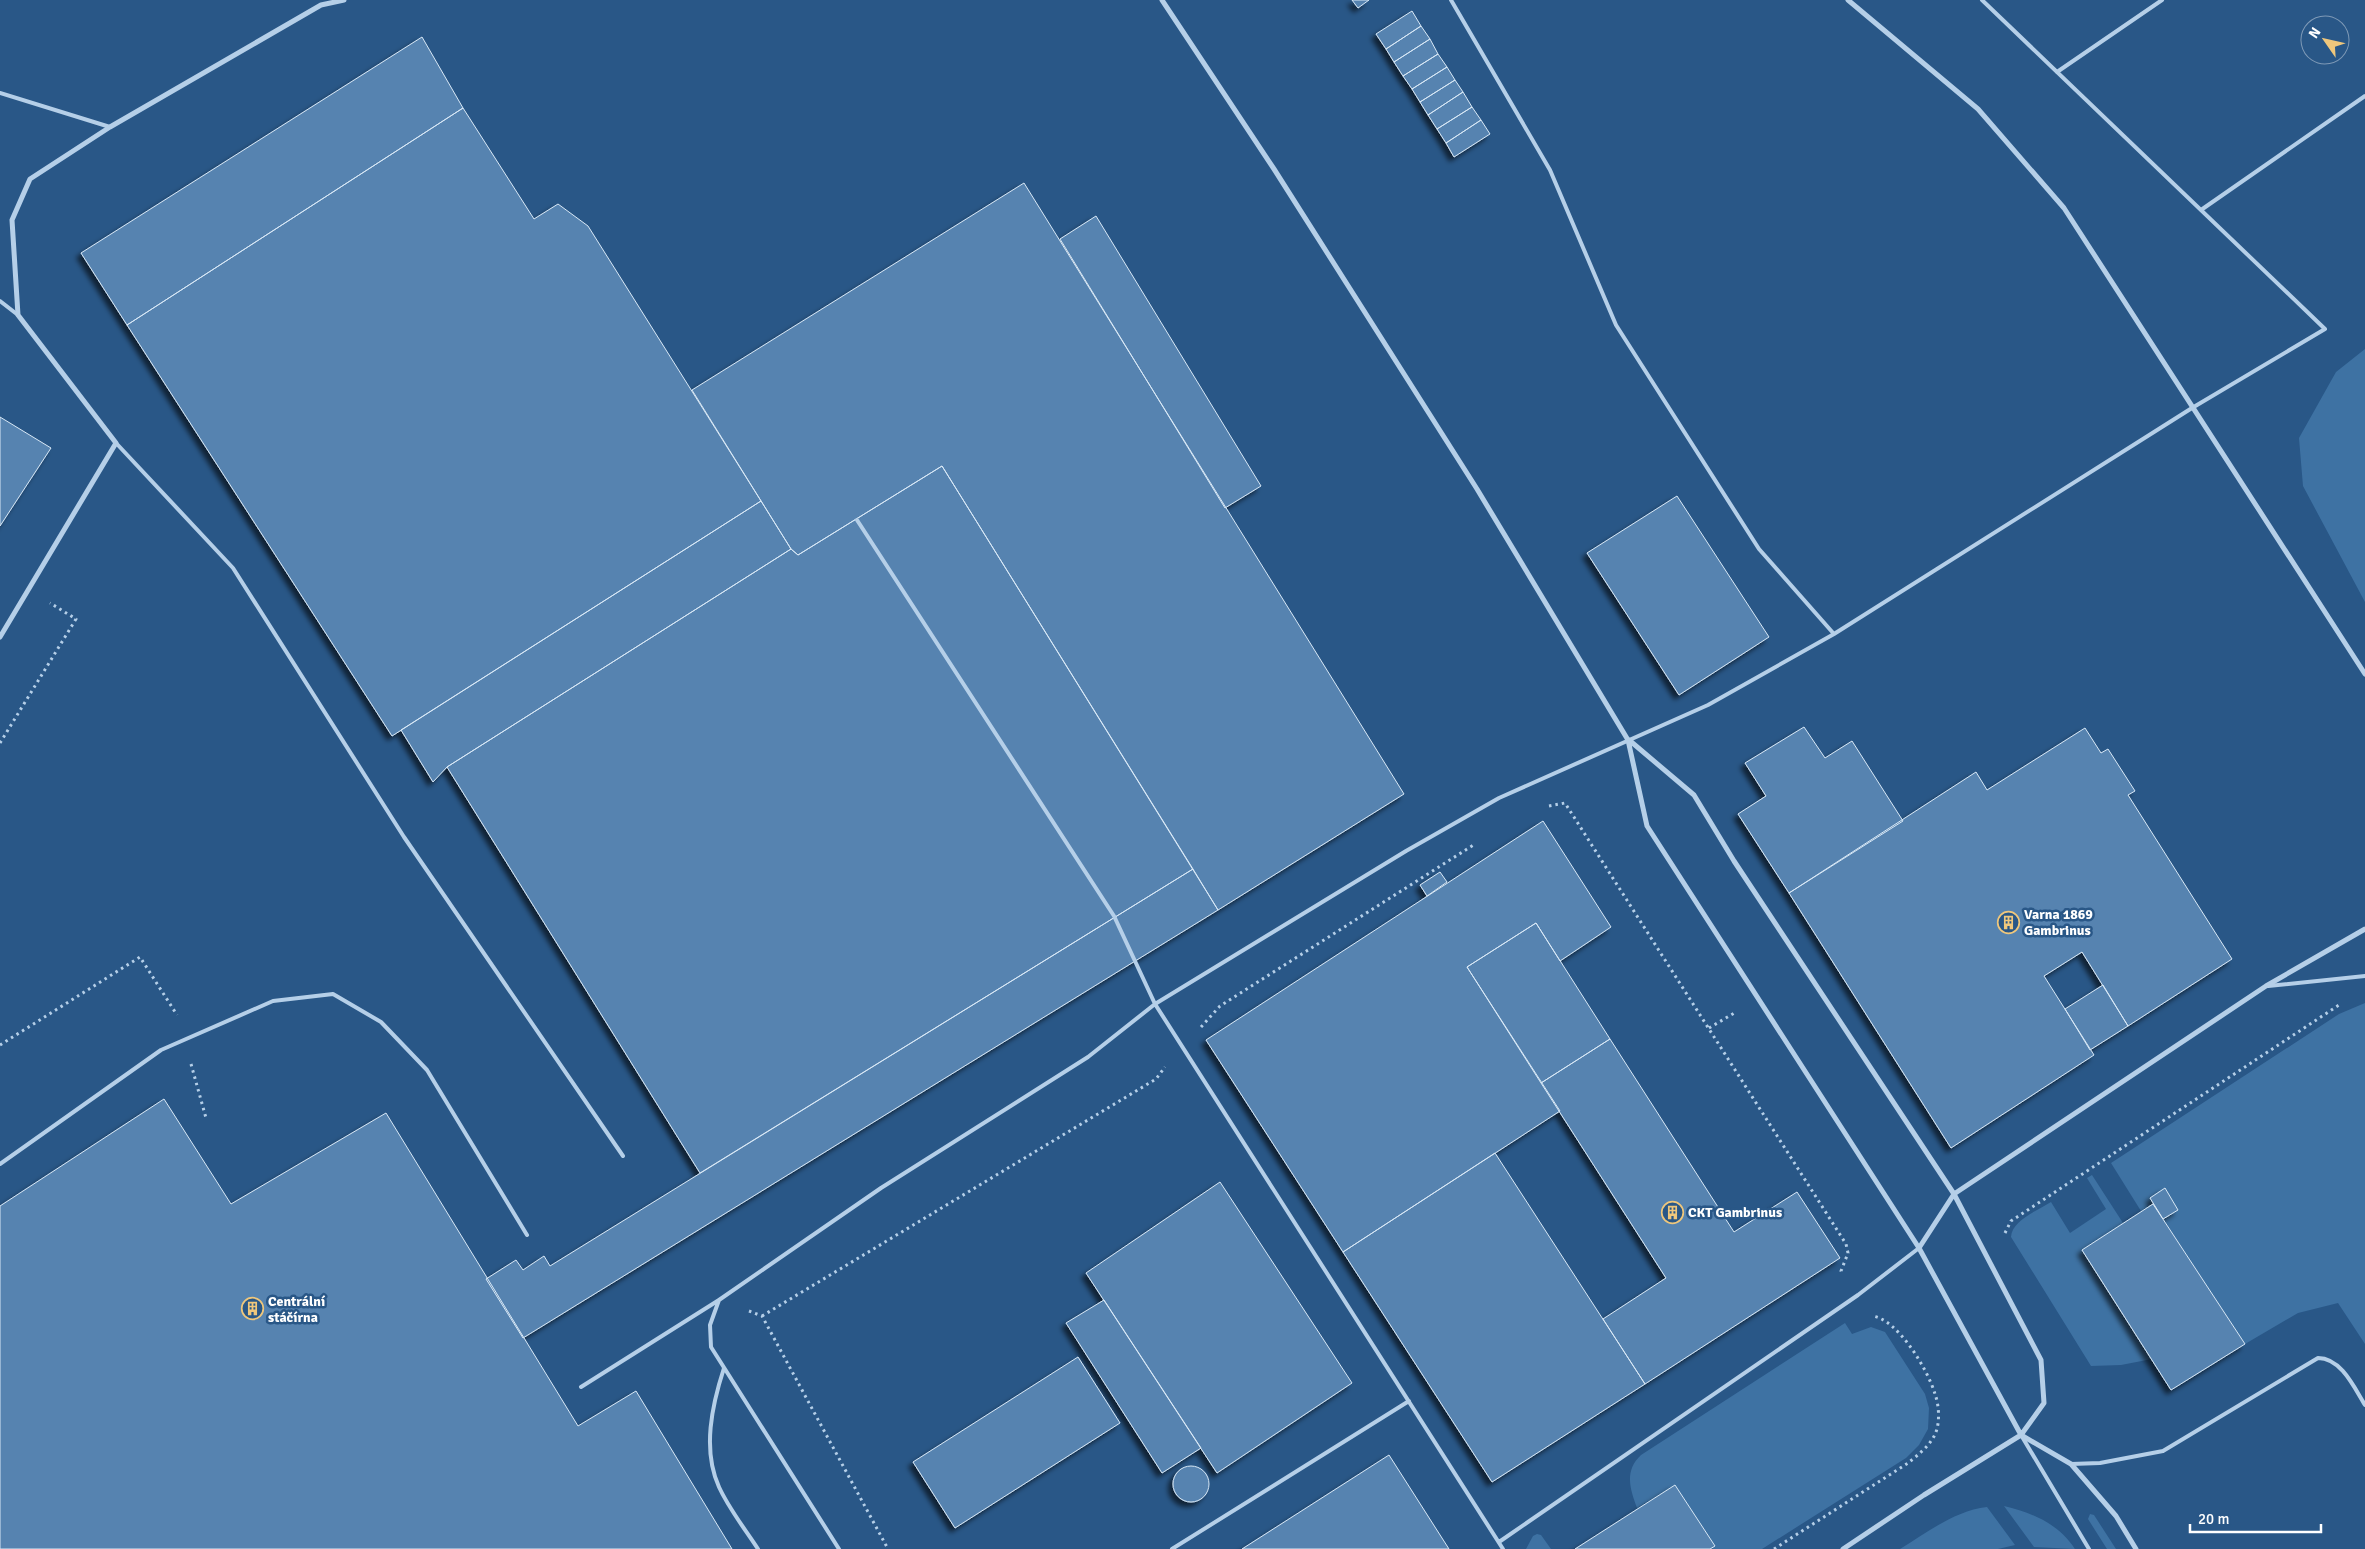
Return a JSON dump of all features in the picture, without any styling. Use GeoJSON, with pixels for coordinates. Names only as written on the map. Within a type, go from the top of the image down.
{"type":"FeatureCollection","features":[{"type":"Feature","properties":{"kind":"street"},"geometry":{"type":"LineString","coordinates":[[0,636],[116,443],[18,315],[12,220],[30,179],[110,127],[321,5],[344,0]]}},
{"type":"Feature","properties":{"kind":"street"},"geometry":{"type":"LineString","coordinates":[[1162,0],[1274,169],[1477,489],[1628,740],[1647,826],[1919,1248],[2021,1435],[2071,1464],[2116,1516],[2136,1549]]}},
{"type":"Feature","properties":{"kind":"street"},"geometry":{"type":"LineString","coordinates":[[1848,0],[1978,110],[2064,208],[2365,674]]}},
{"type":"Feature","properties":{"kind":"street"},"geometry":{"type":"LineString","coordinates":[[1628,740],[1694,795],[1734,861],[1954,1194],[2041,1360],[2044,1403],[2021,1435],[1924,1495],[1843,1549]]}},
{"type":"Feature","properties":{"kind":"street"},"geometry":{"type":"LineString","coordinates":[[1919,1248],[1954,1194],[2266,986],[2365,930]]}},
{"type":"Feature","properties":{"kind":"lane"},"geometry":{"type":"LineString","coordinates":[[1451,0],[1550,170],[1616,325],[1759,548],[1834,634]]}},
{"type":"Feature","properties":{"kind":"lane"},"geometry":{"type":"LineString","coordinates":[[581,1386],[719,1300],[881,1188],[1088,1057],[1155,1004],[1406,851],[1499,798],[1708,705],[1834,634],[2192,408],[2325,328],[1982,0]]}},
{"type":"Feature","properties":{"kind":"lane"},"geometry":{"type":"LineString","coordinates":[[2057,72],[2162,0]]}},
{"type":"Feature","properties":{"kind":"lane"},"geometry":{"type":"LineString","coordinates":[[0,93],[110,127]]}},
{"type":"Feature","properties":{"kind":"lane"},"geometry":{"type":"LineString","coordinates":[[2201,210],[2365,96]]}},
{"type":"Feature","properties":{"kind":"lane"},"geometry":{"type":"LineString","coordinates":[[0,301],[18,315]]}},
{"type":"Feature","properties":{"kind":"lane"},"geometry":{"type":"LineString","coordinates":[[116,443],[233,568],[404,836],[623,1156]]}},
{"type":"Feature","properties":{"kind":"lane"},"geometry":{"type":"LineString","coordinates":[[857,520],[1114,916],[1155,1004],[1503,1549]]}},
{"type":"Feature","properties":{"kind":"lane"},"geometry":{"type":"LineString","coordinates":[[2266,986],[2365,976]]}},
{"type":"Feature","properties":{"kind":"lane"},"geometry":{"type":"LineString","coordinates":[[0,1164],[161,1050],[273,1001],[333,994],[381,1022],[427,1070],[527,1235]]}},
{"type":"Feature","properties":{"kind":"lane"},"geometry":{"type":"LineString","coordinates":[[1499,1542],[1858,1296],[1919,1248]]}},
{"type":"Feature","properties":{"kind":"lane"},"geometry":{"type":"LineString","coordinates":[[719,1300],[710,1325],[711,1347],[839,1549]]}},
{"type":"Feature","properties":{"kind":"lane"},"geometry":{"type":"LineString","coordinates":[[2071,1464],[2100,1463],[2163,1451],[2318,1358],[2325,1358],[2337,1365],[2365,1405]]}},
{"type":"Feature","properties":{"kind":"lane"},"geometry":{"type":"LineString","coordinates":[[724,1368],[714,1400],[710,1432],[713,1467],[719,1487],[758,1549]]}},
{"type":"Feature","properties":{"kind":"lane"},"geometry":{"type":"LineString","coordinates":[[1172,1549],[1409,1401]]}},
{"type":"Feature","properties":{"kind":"lane"},"geometry":{"type":"LineString","coordinates":[[2021,1435],[2089,1549]]}},
{"type":"Feature","properties":{"kind":"path"},"geometry":{"type":"LineString","coordinates":[[0,743],[76,619],[28,590]]}},
{"type":"Feature","properties":{"kind":"path"},"geometry":{"type":"LineString","coordinates":[[1541,808],[1565,803],[1846,1244],[1848,1253],[1841,1271],[1872,1316],[1879,1317],[1890,1323],[1912,1349],[1927,1375],[1935,1394],[1938,1409],[1936,1433],[1924,1450],[1908,1463],[1774,1549]]}},
{"type":"Feature","properties":{"kind":"path"},"geometry":{"type":"LineString","coordinates":[[762,1316],[1156,1078],[1220,1006],[1477,843]]}},
{"type":"Feature","properties":{"kind":"path"},"geometry":{"type":"LineString","coordinates":[[0,1045],[140,957],[177,1015],[206,1118]]}},
{"type":"Feature","properties":{"kind":"path"},"geometry":{"type":"LineString","coordinates":[[2006,1242],[2005,1234],[2011,1221],[2344,1003]]}},
{"type":"Feature","properties":{"kind":"path"},"geometry":{"type":"LineString","coordinates":[[719,1300],[762,1316],[888,1549]]}},
{"type":"Feature","properties":{"kind":"shaded area"},"geometry":{"type":"Polygon","coordinates":[[[2365,349],[2365,602],[2303,486],[2299,438],[2336,372],[2365,349]]]}},
{"type":"Feature","properties":{"kind":"shaded area"},"geometry":{"type":"Polygon","coordinates":[[[2365,1003],[2365,1344],[2338,1303],[2298,1313],[2245,1344],[2163,1219],[2178,1210],[2165,1188],[2150,1198],[2153,1204],[2141,1211],[2111,1163],[2339,1014],[2365,1003]]]}},
{"type":"Feature","properties":{"kind":"shaded area"},"geometry":{"type":"Polygon","coordinates":[[[2092,1175],[2123,1223],[2082,1250],[2152,1359],[2121,1365],[2091,1366],[2011,1237],[2012,1231],[2020,1221],[2051,1202],[2070,1233],[2106,1209],[2087,1178],[2092,1175]]]}},
{"type":"Feature","properties":{"kind":"shaded area"},"geometry":{"type":"Polygon","coordinates":[[[1845,1323],[1852,1334],[1871,1327],[1885,1332],[1925,1394],[1929,1408],[1928,1429],[1919,1445],[1906,1458],[1762,1549],[1710,1549],[1715,1546],[1675,1485],[1637,1508],[1632,1494],[1630,1474],[1632,1467],[1641,1455],[1845,1323]]]}},
{"type":"Feature","properties":{"kind":"shaded area"},"geometry":{"type":"Polygon","coordinates":[[[2004,1506],[2044,1520],[2061,1532],[2075,1549],[2034,1547],[2004,1506]]]}},
{"type":"Feature","properties":{"kind":"shaded area"},"geometry":{"type":"Polygon","coordinates":[[[1987,1507],[2015,1545],[1998,1549],[1900,1549],[1952,1518],[1975,1509],[1987,1507]]]}},
{"type":"Feature","properties":{"kind":"shaded area"},"geometry":{"type":"Polygon","coordinates":[[[2090,1514],[2094,1515],[2116,1549],[2107,1549],[2088,1519],[2090,1514]]]}},
{"type":"Feature","properties":{"kind":"shaded area"},"geometry":{"type":"Polygon","coordinates":[[[1541,1535],[1551,1549],[1526,1549],[1533,1536],[1541,1535]]]}},
{"type":"Feature","properties":{"kind":"building"},"geometry":{"type":"Polygon","coordinates":[[[1352,0],[1369,0],[1358,8],[1352,0]]]}},
{"type":"Feature","properties":{"kind":"building"},"geometry":{"type":"Polygon","coordinates":[[[1412,11],[1421,26],[1386,49],[1376,34],[1412,11]]]}},
{"type":"Feature","properties":{"kind":"building"},"geometry":{"type":"Polygon","coordinates":[[[1421,26],[1430,39],[1394,62],[1386,49],[1421,26]]]}},
{"type":"Feature","properties":{"kind":"building"},"geometry":{"type":"Polygon","coordinates":[[[422,37],[463,108],[127,325],[81,253],[422,37]]]}},
{"type":"Feature","properties":{"kind":"building"},"geometry":{"type":"Polygon","coordinates":[[[1430,39],[1438,54],[1403,76],[1394,62],[1430,39]]]}},
{"type":"Feature","properties":{"kind":"building"},"geometry":{"type":"Polygon","coordinates":[[[1438,54],[1447,67],[1412,89],[1403,76],[1438,54]]]}},
{"type":"Feature","properties":{"kind":"building"},"geometry":{"type":"Polygon","coordinates":[[[1447,67],[1455,80],[1420,102],[1412,89],[1447,67]]]}},
{"type":"Feature","properties":{"kind":"building"},"geometry":{"type":"Polygon","coordinates":[[[1455,80],[1463,92],[1428,115],[1420,102],[1455,80]]]}},
{"type":"Feature","properties":{"kind":"building"},"geometry":{"type":"Polygon","coordinates":[[[1463,92],[1472,107],[1437,129],[1428,115],[1463,92]]]}},
{"type":"Feature","properties":{"kind":"building"},"geometry":{"type":"Polygon","coordinates":[[[1472,107],[1481,120],[1446,143],[1437,129],[1472,107]]]}},
{"type":"Feature","properties":{"kind":"building"},"geometry":{"type":"Polygon","coordinates":[[[463,108],[534,219],[558,204],[588,226],[761,501],[392,736],[127,325],[463,108]]]}},
{"type":"Feature","properties":{"kind":"building"},"geometry":{"type":"Polygon","coordinates":[[[1481,120],[1490,134],[1454,157],[1446,143],[1481,120]]]}},
{"type":"Feature","properties":{"kind":"building"},"geometry":{"type":"Polygon","coordinates":[[[1024,183],[1404,794],[1218,910],[942,466],[798,555],[791,549],[692,390],[1024,183]]]}},
{"type":"Feature","properties":{"kind":"building"},"geometry":{"type":"Polygon","coordinates":[[[1096,216],[1261,486],[1225,508],[1060,239],[1096,216]]]}},
{"type":"Feature","properties":{"kind":"building"},"geometry":{"type":"Polygon","coordinates":[[[0,417],[51,448],[0,526],[0,417]]]}},
{"type":"Feature","properties":{"kind":"building"},"geometry":{"type":"Polygon","coordinates":[[[942,466],[1193,869],[700,1173],[447,767],[791,549],[798,555],[942,466]]]}},
{"type":"Feature","properties":{"kind":"building"},"geometry":{"type":"Polygon","coordinates":[[[1677,496],[1769,637],[1679,695],[1587,553],[1677,496]]]}},
{"type":"Feature","properties":{"kind":"building"},"geometry":{"type":"Polygon","coordinates":[[[761,501],[791,549],[447,767],[433,782],[401,730],[761,501]]]}},
{"type":"Feature","properties":{"kind":"building"},"geometry":{"type":"Polygon","coordinates":[[[1804,727],[1825,758],[1852,741],[1903,821],[1789,893],[1738,814],[1766,796],[1745,763],[1804,727]]]}},
{"type":"Feature","properties":{"kind":"building","name":"Varna 1869 Gambrinus"},"geometry":{"type":"Polygon","coordinates":[[[2085,728],[2101,753],[2108,749],[2135,791],[2128,795],[2232,959],[2128,1026],[2082,952],[2044,976],[2094,1055],[1951,1148],[1789,893],[1976,772],[1987,790],[2085,728]]]}},
{"type":"Feature","properties":{"kind":"building"},"geometry":{"type":"Polygon","coordinates":[[[1543,821],[1611,927],[1560,961],[1536,923],[1467,967],[1560,1111],[1343,1252],[1206,1040],[1543,821]]]}},
{"type":"Feature","properties":{"kind":"building"},"geometry":{"type":"Polygon","coordinates":[[[1193,869],[1218,910],[523,1338],[486,1279],[516,1260],[523,1270],[544,1256],[550,1266],[1193,869]]]}},
{"type":"Feature","properties":{"kind":"building"},"geometry":{"type":"Polygon","coordinates":[[[1440,872],[1447,882],[1427,896],[1420,885],[1440,872]]]}},
{"type":"Feature","properties":{"kind":"building"},"geometry":{"type":"Polygon","coordinates":[[[1536,923],[1610,1039],[1541,1083],[1467,967],[1536,923]]]}},
{"type":"Feature","properties":{"kind":"building"},"geometry":{"type":"Polygon","coordinates":[[[2103,985],[2128,1026],[2090,1050],[2065,1009],[2103,985]]]}},
{"type":"Feature","properties":{"kind":"building","name":"CKT Gambrinus"},"geometry":{"type":"Polygon","coordinates":[[[1610,1039],[1734,1232],[1797,1192],[1840,1258],[1645,1384],[1603,1319],[1666,1278],[1541,1083],[1610,1039]]]}},
{"type":"Feature","properties":{"kind":"building","name":"Centrální stáčírna"},"geometry":{"type":"Polygon","coordinates":[[[164,1099],[231,1204],[386,1113],[578,1426],[636,1391],[732,1549],[0,1549],[0,1206],[164,1099]]]}},
{"type":"Feature","properties":{"kind":"building"},"geometry":{"type":"Polygon","coordinates":[[[1495,1153],[1645,1384],[1492,1482],[1343,1252],[1495,1153]]]}},
{"type":"Feature","properties":{"kind":"building"},"geometry":{"type":"Polygon","coordinates":[[[1220,1182],[1352,1383],[1217,1473],[1086,1273],[1220,1182]]]}},
{"type":"Feature","properties":{"kind":"building"},"geometry":{"type":"Polygon","coordinates":[[[2165,1188],[2178,1210],[2163,1219],[2150,1198],[2165,1188]]]}},
{"type":"Feature","properties":{"kind":"building"},"geometry":{"type":"Polygon","coordinates":[[[2153,1204],[2245,1344],[2171,1390],[2082,1250],[2153,1204]]]}},
{"type":"Feature","properties":{"kind":"building"},"geometry":{"type":"Polygon","coordinates":[[[1104,1300],[1201,1448],[1162,1473],[1066,1323],[1104,1300]]]}},
{"type":"Feature","properties":{"kind":"building"},"geometry":{"type":"Polygon","coordinates":[[[1078,1357],[1120,1423],[955,1528],[913,1462],[1078,1357]]]}},
{"type":"Feature","properties":{"kind":"building"},"geometry":{"type":"Polygon","coordinates":[[[1389,1455],[1449,1549],[1242,1549],[1389,1455]]]}},
{"type":"Feature","properties":{"kind":"building"},"geometry":{"type":"Polygon","coordinates":[[[1191,1466],[1198,1467],[1204,1471],[1208,1477],[1208,1491],[1204,1497],[1198,1501],[1191,1502],[1184,1501],[1178,1497],[1174,1491],[1173,1484],[1174,1477],[1178,1471],[1184,1467],[1191,1466]]]}},
{"type":"Feature","properties":{"kind":"building"},"geometry":{"type":"Polygon","coordinates":[[[1675,1485],[1715,1546],[1710,1549],[1575,1549],[1675,1485]]]}},
{"type":"Feature","properties":{"kind":"place","name":"Varna 1869 Gambrinus"},"geometry":{"type":"Point","coordinates":[2008,922]}},
{"type":"Feature","properties":{"kind":"place","name":"CKT Gambrinus"},"geometry":{"type":"Point","coordinates":[1672,1212]}},
{"type":"Feature","properties":{"kind":"place","name":"Centrální stáčírna"},"geometry":{"type":"Point","coordinates":[252,1309]}}]}
